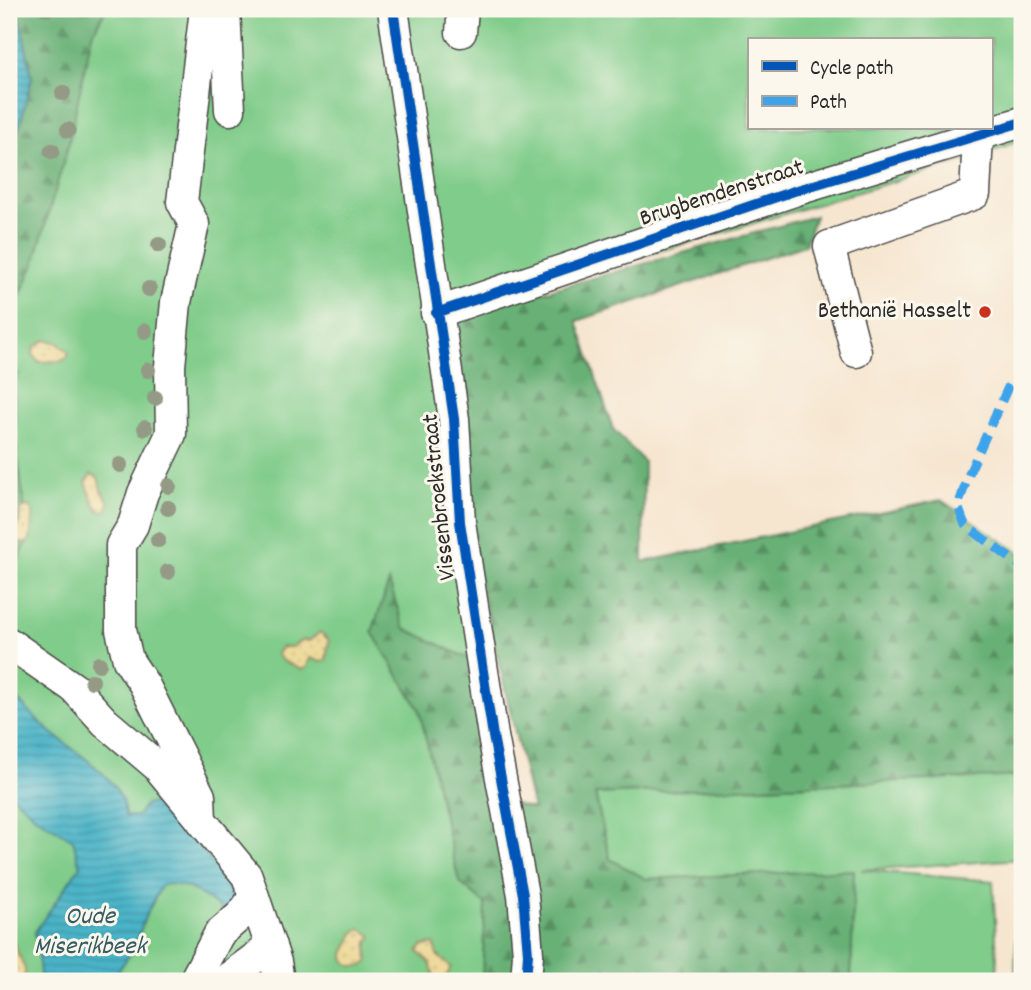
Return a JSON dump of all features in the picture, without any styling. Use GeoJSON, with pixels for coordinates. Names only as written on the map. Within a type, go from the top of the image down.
{"type":"FeatureCollection","features":[{"type":"Feature","properties":{"kind":"street"},"geometry":{"type":"LineString","coordinates":[[201,820],[200,796],[189,771],[160,720],[144,684],[128,660],[121,630],[121,545],[133,525],[143,493],[171,434],[170,366],[176,302],[194,224],[182,202],[205,9]]}},
{"type":"Feature","properties":{"kind":"street"},"geometry":{"type":"LineString","coordinates":[[225,9],[230,110]]}},
{"type":"Feature","properties":{"kind":"street","name":"Vissenbroekstraat"},"geometry":{"type":"LineString","coordinates":[[393,9],[436,313],[454,419],[460,522],[493,736],[523,895],[528,954],[526,981]]}},
{"type":"Feature","properties":{"kind":"street","name":"Brugbemdenstraat"},"geometry":{"type":"LineString","coordinates":[[436,313],[794,191],[1022,122]]}},
{"type":"Feature","properties":{"kind":"street"},"geometry":{"type":"LineString","coordinates":[[856,352],[829,246],[975,194],[978,136]]}},
{"type":"Feature","properties":{"kind":"street"},"geometry":{"type":"LineString","coordinates":[[9,643],[74,688],[105,722],[157,766],[247,876],[271,946],[279,981]]}},
{"type":"Feature","properties":{"kind":"street"},"geometry":{"type":"LineString","coordinates":[[194,981],[219,933],[242,914],[254,897]]}},
{"type":"Feature","properties":{"kind":"street"},"geometry":{"type":"LineString","coordinates":[[224,981],[271,946]]}},
{"type":"Feature","properties":{"kind":"green space"},"geometry":{"type":"Polygon","coordinates":[[[9,9],[1022,9],[1022,140],[972,158],[443,316],[504,981],[9,981],[9,9]]]}},
{"type":"Feature","properties":{"kind":"green space"},"geometry":{"type":"Polygon","coordinates":[[[18,9],[106,9],[92,34],[68,146],[33,267],[13,311],[9,379],[9,167],[32,77],[18,9]]]}},
{"type":"Feature","properties":{"kind":"green space"},"geometry":{"type":"Polygon","coordinates":[[[815,216],[805,245],[577,321],[613,429],[644,462],[643,562],[941,500],[1022,554],[1022,776],[595,794],[610,859],[646,879],[854,870],[851,981],[482,981],[485,904],[459,882],[419,709],[372,632],[389,582],[404,628],[476,662],[497,799],[533,809],[475,561],[453,317],[815,216]]]}},
{"type":"Feature","properties":{"kind":"green space"},"geometry":{"type":"Polygon","coordinates":[[[9,393],[29,538],[9,578],[9,393]]]}},
{"type":"Feature","properties":{"kind":"green space"},"geometry":{"type":"Polygon","coordinates":[[[1022,776],[1022,859],[861,870],[993,881],[998,981],[851,981],[854,870],[646,879],[610,859],[595,794],[1022,776]]]}},
{"type":"Feature","properties":{"kind":"green space"},"geometry":{"type":"Polygon","coordinates":[[[1018,871],[1022,871],[1022,981],[1015,981],[1018,871]]]}},
{"type":"Feature","properties":{"kind":"sand"},"geometry":{"type":"Polygon","coordinates":[[[45,340],[56,342],[68,351],[68,356],[62,361],[39,362],[33,355],[34,347],[45,340]]]}},
{"type":"Feature","properties":{"kind":"sand"},"geometry":{"type":"Polygon","coordinates":[[[91,474],[98,477],[101,490],[109,502],[106,511],[100,511],[94,504],[86,482],[91,474]]]}},
{"type":"Feature","properties":{"kind":"sand"},"geometry":{"type":"Polygon","coordinates":[[[29,506],[33,512],[30,540],[25,544],[16,541],[14,534],[19,525],[20,510],[29,506]]]}},
{"type":"Feature","properties":{"kind":"sand"},"geometry":{"type":"Polygon","coordinates":[[[320,632],[329,640],[326,660],[321,662],[310,658],[306,668],[301,670],[281,660],[277,653],[282,647],[292,647],[302,640],[309,641],[320,632]]]}},
{"type":"Feature","properties":{"kind":"sand"},"geometry":{"type":"Polygon","coordinates":[[[361,929],[372,936],[367,946],[368,962],[363,966],[351,966],[344,954],[356,931],[361,929]]]}},
{"type":"Feature","properties":{"kind":"sand"},"geometry":{"type":"Polygon","coordinates":[[[9,932],[25,969],[25,975],[17,981],[9,980],[9,932]]]}},
{"type":"Feature","properties":{"kind":"sand"},"geometry":{"type":"Polygon","coordinates":[[[434,944],[437,955],[451,967],[445,980],[435,980],[430,963],[418,952],[422,946],[434,944]]]}},
{"type":"Feature","properties":{"kind":"water"},"geometry":{"type":"Polygon","coordinates":[[[9,9],[18,9],[32,77],[9,167],[9,9]]]}},
{"type":"Feature","properties":{"kind":"water"},"geometry":{"type":"Polygon","coordinates":[[[9,367],[18,374],[14,392],[16,433],[9,455],[9,367]]]}},
{"type":"Feature","properties":{"kind":"water","name":"Oude Miserikbeek"},"geometry":{"type":"Polygon","coordinates":[[[9,690],[45,727],[108,779],[123,802],[125,816],[137,816],[145,805],[158,802],[215,866],[238,910],[229,916],[207,898],[190,889],[172,884],[162,885],[145,917],[135,947],[111,981],[41,981],[35,932],[80,866],[73,840],[36,817],[9,793],[9,690]]]}},
{"type":"Feature","properties":{"kind":"marked path"},"geometry":{"type":"LineString","coordinates":[[1009,385],[970,471],[958,506],[965,525],[1022,567]]}},
{"type":"Feature","properties":{"kind":"cycle path"},"geometry":{"type":"LineString","coordinates":[[393,9],[454,419],[460,522],[493,736],[523,895],[528,954],[526,981]]}},
{"type":"Feature","properties":{"kind":"cycle path"},"geometry":{"type":"LineString","coordinates":[[436,313],[794,191],[1022,122]]}},
{"type":"Feature","properties":{"kind":"place","name":"Bethanië Hasselt"},"geometry":{"type":"Point","coordinates":[985,312]}}]}
